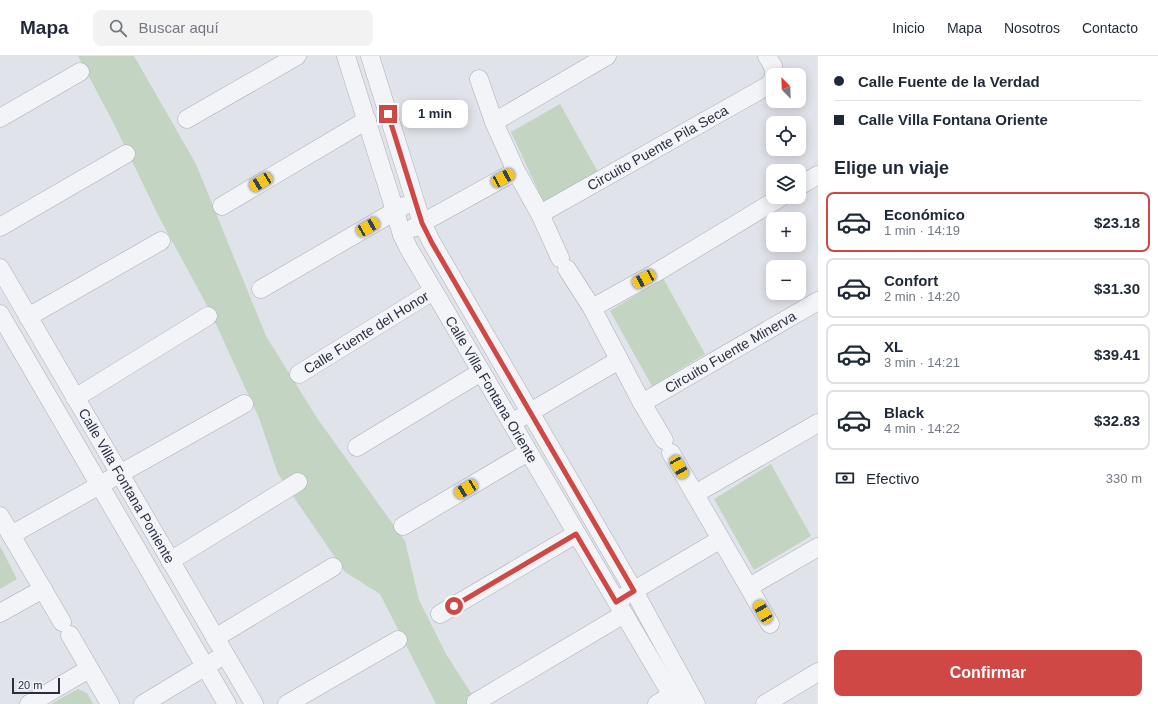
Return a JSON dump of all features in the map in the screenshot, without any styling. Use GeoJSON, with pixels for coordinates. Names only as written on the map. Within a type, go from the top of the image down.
{"type":"FeatureCollection","features":[{"type":"Feature","properties":{"kind":"street"},"geometry":{"type":"LineString","coordinates":[[187,119],[297,56]]}},
{"type":"Feature","properties":{"kind":"street","name":"Calle Villa Fontana Oriente"},"geometry":{"type":"LineString","coordinates":[[346,56],[402,234],[433,291],[620,608],[669,701]]}},
{"type":"Feature","properties":{"kind":"street","name":"Calle Villa Fontana Oriente"},"geometry":{"type":"LineString","coordinates":[[370,56],[422,223],[432,243],[634,591],[696,704]]}},
{"type":"Feature","properties":{"kind":"street"},"geometry":{"type":"LineString","coordinates":[[494,122],[606,56]]}},
{"type":"Feature","properties":{"kind":"street"},"geometry":{"type":"LineString","coordinates":[[767,56],[773,68]]}},
{"type":"Feature","properties":{"kind":"street"},"geometry":{"type":"LineString","coordinates":[[0,118],[80,72]]}},
{"type":"Feature","properties":{"kind":"street"},"geometry":{"type":"LineString","coordinates":[[479,79],[494,122],[516,171],[540,214],[564,264],[592,308],[642,403],[770,624]]}},
{"type":"Feature","properties":{"kind":"street","name":"Circuito Puente Pila Seca"},"geometry":{"type":"LineString","coordinates":[[540,214],[766,87]]}},
{"type":"Feature","properties":{"kind":"street"},"geometry":{"type":"LineString","coordinates":[[222,206],[367,120]]}},
{"type":"Feature","properties":{"kind":"street"},"geometry":{"type":"LineString","coordinates":[[0,227],[126,154]]}},
{"type":"Feature","properties":{"kind":"street"},"geometry":{"type":"LineString","coordinates":[[402,234],[516,171]]}},
{"type":"Feature","properties":{"kind":"street"},"geometry":{"type":"LineString","coordinates":[[806,182],[818,175]]}},
{"type":"Feature","properties":{"kind":"street"},"geometry":{"type":"LineString","coordinates":[[261,289],[395,211],[415,201]]}},
{"type":"Feature","properties":{"kind":"street"},"geometry":{"type":"LineString","coordinates":[[592,308],[657,272],[769,204]]}},
{"type":"Feature","properties":{"kind":"street"},"geometry":{"type":"LineString","coordinates":[[28,317],[161,241]]}},
{"type":"Feature","properties":{"kind":"street","name":"Calle Villa Fontana Poniente"},"geometry":{"type":"LineString","coordinates":[[0,268],[5,288],[28,317],[254,704]]}},
{"type":"Feature","properties":{"kind":"street","name":"Calle Fuente del Honor"},"geometry":{"type":"LineString","coordinates":[[299,374],[433,291]]}},
{"type":"Feature","properties":{"kind":"street","name":"Circuito Fuente Minerva"},"geometry":{"type":"LineString","coordinates":[[642,403],[818,301]]}},
{"type":"Feature","properties":{"kind":"street","name":"Calle Villa Fontana Poniente"},"geometry":{"type":"LineString","coordinates":[[0,314],[227,704]]}},
{"type":"Feature","properties":{"kind":"street"},"geometry":{"type":"LineString","coordinates":[[75,398],[208,316]]}},
{"type":"Feature","properties":{"kind":"street"},"geometry":{"type":"LineString","coordinates":[[511,424],[530,411],[619,360]]}},
{"type":"Feature","properties":{"kind":"street"},"geometry":{"type":"LineString","coordinates":[[357,447],[481,372]]}},
{"type":"Feature","properties":{"kind":"street"},"geometry":{"type":"LineString","coordinates":[[11,535],[244,404]]}},
{"type":"Feature","properties":{"kind":"street"},"geometry":{"type":"LineString","coordinates":[[695,494],[818,423]]}},
{"type":"Feature","properties":{"kind":"street"},"geometry":{"type":"LineString","coordinates":[[403,526],[528,452]]}},
{"type":"Feature","properties":{"kind":"street"},"geometry":{"type":"LineString","coordinates":[[170,560],[298,482]]}},
{"type":"Feature","properties":{"kind":"street"},"geometry":{"type":"LineString","coordinates":[[0,516],[110,704]]}},
{"type":"Feature","properties":{"kind":"street"},"geometry":{"type":"LineString","coordinates":[[440,614],[576,534]]}},
{"type":"Feature","properties":{"kind":"street"},"geometry":{"type":"LineString","coordinates":[[476,702],[620,608],[634,591],[721,539]]}},
{"type":"Feature","properties":{"kind":"street"},"geometry":{"type":"LineString","coordinates":[[749,587],[818,547]]}},
{"type":"Feature","properties":{"kind":"street"},"geometry":{"type":"LineString","coordinates":[[215,638],[333,567]]}},
{"type":"Feature","properties":{"kind":"street"},"geometry":{"type":"LineString","coordinates":[[0,613],[42,589]]}},
{"type":"Feature","properties":{"kind":"street"},"geometry":{"type":"LineString","coordinates":[[287,704],[398,640]]}},
{"type":"Feature","properties":{"kind":"street"},"geometry":{"type":"LineString","coordinates":[[143,704],[225,654]]}},
{"type":"Feature","properties":{"kind":"street"},"geometry":{"type":"LineString","coordinates":[[29,704],[89,669]]}},
{"type":"Feature","properties":{"kind":"street"},"geometry":{"type":"LineString","coordinates":[[765,704],[818,672]]}},
{"type":"Feature","properties":{"kind":"green space"},"geometry":{"type":"Polygon","coordinates":[[[78,56],[134,56],[196,164],[266,336],[317,418],[405,541],[419,600],[446,654],[478,704],[436,704],[380,594],[345,572],[278,474],[259,418],[209,309],[160,219],[113,122],[78,56]]]}},
{"type":"Feature","properties":{"kind":"green space"},"geometry":{"type":"Polygon","coordinates":[[[560,104],[599,174],[544,203],[511,132],[560,104]]]}},
{"type":"Feature","properties":{"kind":"green space"},"geometry":{"type":"Polygon","coordinates":[[[663,278],[705,354],[652,386],[610,311],[663,278]]]}},
{"type":"Feature","properties":{"kind":"green space"},"geometry":{"type":"Polygon","coordinates":[[[771,464],[811,536],[754,570],[714,499],[771,464]]]}},
{"type":"Feature","properties":{"kind":"green space"},"geometry":{"type":"Polygon","coordinates":[[[0,546],[17,579],[0,589],[0,546]]]}},
{"type":"Feature","properties":{"kind":"green space"},"geometry":{"type":"Polygon","coordinates":[[[78,689],[87,693],[93,704],[51,704],[78,689]]]}},
{"type":"Feature","properties":{"kind":"route"},"geometry":{"type":"LineString","coordinates":[[388,114],[422,223],[432,243],[634,591],[616,602],[576,534],[454,606]]}}]}
